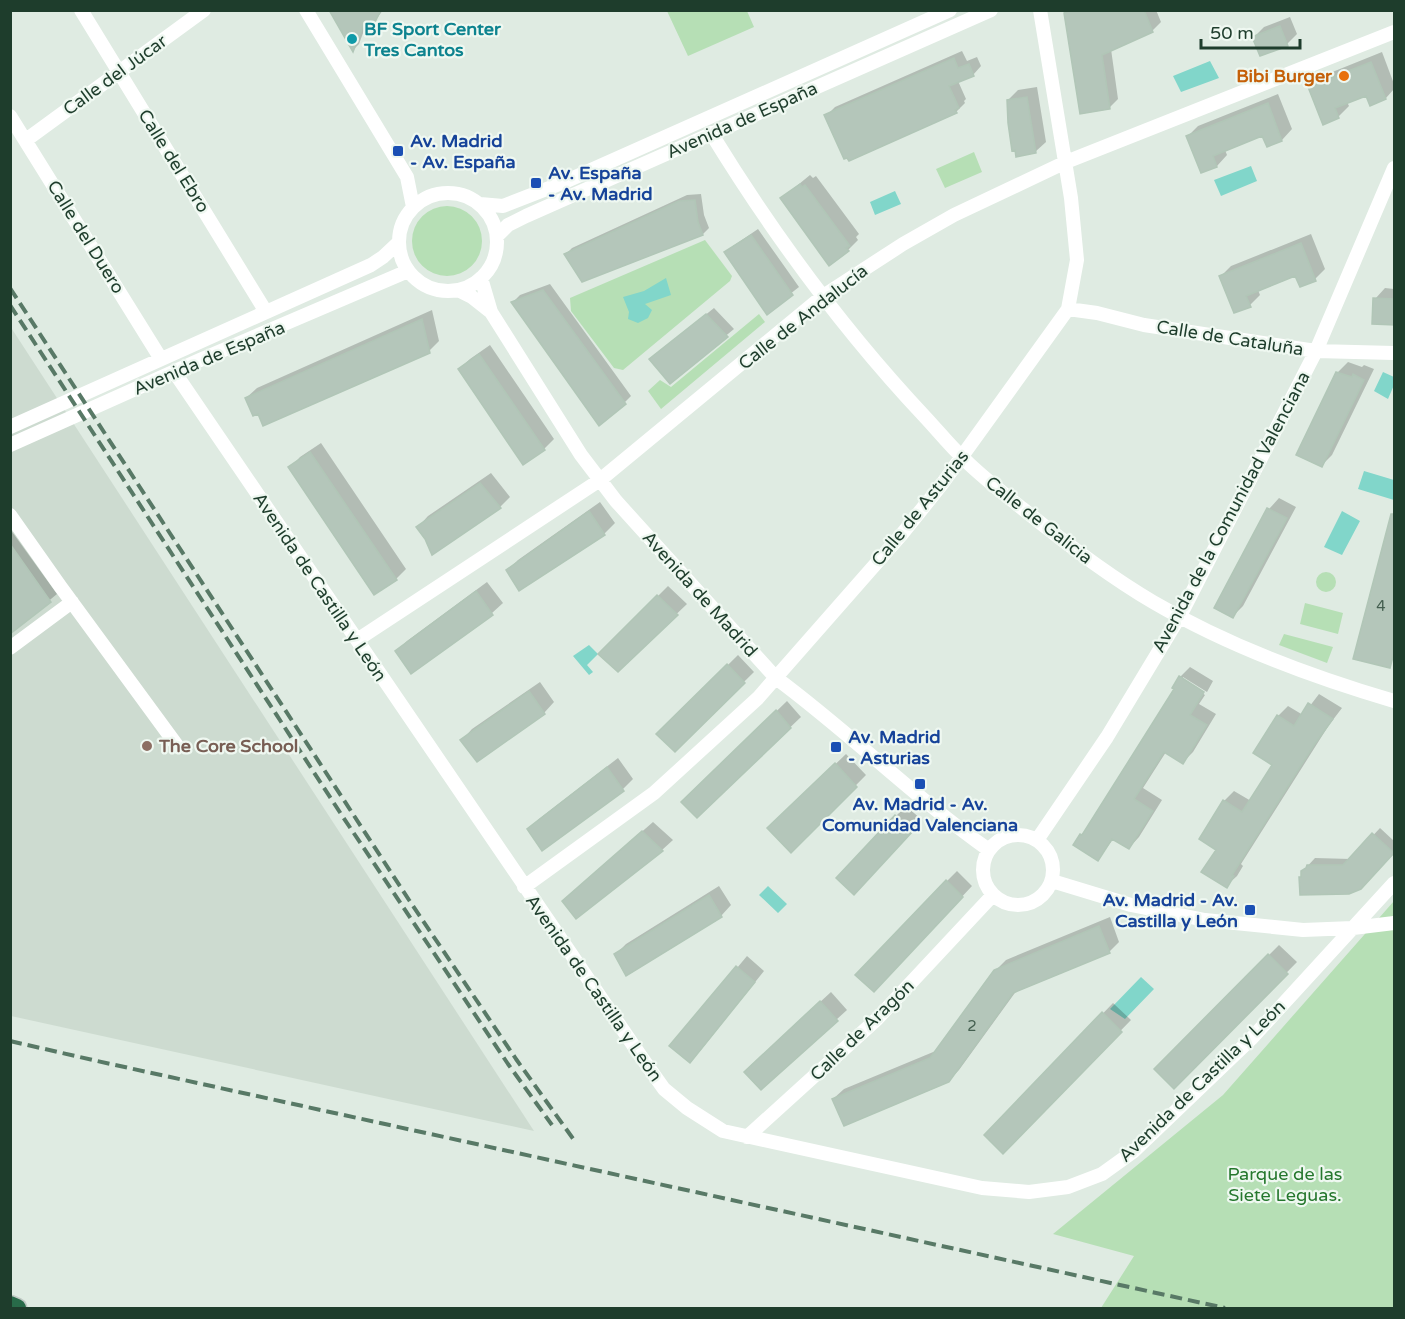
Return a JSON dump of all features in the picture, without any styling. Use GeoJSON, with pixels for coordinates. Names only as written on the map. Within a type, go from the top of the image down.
{"type":"FeatureCollection","features":[{"type":"Feature","properties":{"kind":"highway"},"geometry":{"type":"LineString","coordinates":[[10,1305],[17,1308]]}},
{"type":"Feature","properties":{"kind":"street","name":"Calle del Ebro"},"geometry":{"type":"LineString","coordinates":[[81,10],[266,312]]}},
{"type":"Feature","properties":{"kind":"street","name":"Calle del Júcar"},"geometry":{"type":"LineString","coordinates":[[26,140],[204,10]]}},
{"type":"Feature","properties":{"kind":"street"},"geometry":{"type":"LineString","coordinates":[[306,10],[407,177],[413,207]]}},
{"type":"Feature","properties":{"kind":"street","name":"Avenida de España"},"geometry":{"type":"LineString","coordinates":[[480,204],[503,206],[562,183],[950,10]]}},
{"type":"Feature","properties":{"kind":"street","name":"Avenida de España"},"geometry":{"type":"LineString","coordinates":[[497,236],[517,220],[991,10]]}},
{"type":"Feature","properties":{"kind":"street","name":"Calle de Asturias"},"geometry":{"type":"LineString","coordinates":[[524,887],[654,793],[758,698],[902,534],[962,457],[1068,309],[1077,260],[1066,162],[1040,10]]}},
{"type":"Feature","properties":{"kind":"street","name":"Calle de Andalucía"},"geometry":{"type":"LineString","coordinates":[[357,640],[600,480],[823,296],[894,250],[954,215],[1066,162],[1395,32]]}},
{"type":"Feature","properties":{"kind":"street","name":"Calle del Duero"},"geometry":{"type":"LineString","coordinates":[[10,116],[161,359]]}},
{"type":"Feature","properties":{"kind":"street","name":"Calle de Galicia"},"geometry":{"type":"LineString","coordinates":[[711,133],[823,296],[888,377],[962,457],[1067,544],[1152,602],[1263,656],[1395,701]]}},
{"type":"Feature","properties":{"kind":"street","name":"Avenida de la Comunidad Valenciana"},"geometry":{"type":"LineString","coordinates":[[1037,840],[1107,737],[1180,616],[1316,351],[1395,168]]}},
{"type":"Feature","properties":{"kind":"street"},"geometry":{"type":"LineString","coordinates":[[407,177],[434,195]]}},
{"type":"Feature","properties":{"kind":"street"},"geometry":{"type":"LineString","coordinates":[[450,193],[466,196],[480,204],[494,224],[497,236],[497,248],[493,261],[481,279],[472,285],[448,292],[433,289],[419,282],[401,260],[399,242],[403,221],[413,207],[434,195],[450,193]]}},
{"type":"Feature","properties":{"kind":"street","name":"Avenida de España"},"geometry":{"type":"LineString","coordinates":[[10,427],[371,265],[399,242]]}},
{"type":"Feature","properties":{"kind":"street","name":"Avenida de España"},"geometry":{"type":"LineString","coordinates":[[10,445],[408,271]]}},
{"type":"Feature","properties":{"kind":"street","name":"Avenida de Madrid"},"geometry":{"type":"LineString","coordinates":[[481,279],[491,312],[558,419],[616,501],[776,678],[798,694],[900,782],[989,850]]}},
{"type":"Feature","properties":{"kind":"street"},"geometry":{"type":"LineString","coordinates":[[458,290],[472,297],[491,312]]}},
{"type":"Feature","properties":{"kind":"street","name":"Calle de Cataluña"},"geometry":{"type":"LineString","coordinates":[[1068,309],[1144,324],[1316,351],[1395,353]]}},
{"type":"Feature","properties":{"kind":"street","name":"Avenida de Castilla y León"},"geometry":{"type":"LineString","coordinates":[[175,373],[664,1089],[687,1108],[723,1131],[982,1188],[1029,1192],[1068,1187],[1102,1174],[1134,1151],[1251,1040],[1395,883]]}},
{"type":"Feature","properties":{"kind":"street"},"geometry":{"type":"LineString","coordinates":[[10,516],[178,747]]}},
{"type":"Feature","properties":{"kind":"street"},"geometry":{"type":"LineString","coordinates":[[10,648],[72,602]]}},
{"type":"Feature","properties":{"kind":"street"},"geometry":{"type":"LineString","coordinates":[[1018,834],[1037,840],[1052,859],[1054,870],[1052,881],[1043,895],[1034,902],[1022,905],[1011,905],[992,896],[986,887],[982,872],[982,865],[989,850],[1006,836],[1018,834]]}},
{"type":"Feature","properties":{"kind":"street"},"geometry":{"type":"LineString","coordinates":[[1052,881],[1131,905],[1205,920],[1310,930],[1353,928],[1395,922]]}},
{"type":"Feature","properties":{"kind":"street","name":"Calle de Aragón"},"geometry":{"type":"LineString","coordinates":[[747,1137],[877,1019],[992,896]]}},
{"type":"Feature","properties":{"kind":"street"},"geometry":{"type":"LineString","coordinates":[[1374,905],[1395,922]]}},
{"type":"Feature","properties":{"kind":"shaded area","name":"The Core School"},"geometry":{"type":"Polygon","coordinates":[[[10,326],[534,1131],[11,1016],[10,326]]]}},
{"type":"Feature","properties":{"kind":"green space"},"geometry":{"type":"Polygon","coordinates":[[[667,11],[747,11],[754,27],[688,56],[667,11]]]}},
{"type":"Feature","properties":{"kind":"green space"},"geometry":{"type":"Polygon","coordinates":[[[974,152],[982,172],[945,188],[936,169],[974,152]]]}},
{"type":"Feature","properties":{"kind":"green space"},"geometry":{"type":"Polygon","coordinates":[[[454,206],[467,212],[476,221],[480,227],[482,241],[480,255],[472,266],[461,274],[440,276],[422,266],[414,255],[412,234],[422,216],[433,208],[454,206]]]}},
{"type":"Feature","properties":{"kind":"green space"},"geometry":{"type":"Polygon","coordinates":[[[705,240],[732,276],[730,281],[623,370],[614,368],[571,311],[570,298],[705,240]]]}},
{"type":"Feature","properties":{"kind":"green space"},"geometry":{"type":"Polygon","coordinates":[[[759,314],[765,322],[661,409],[648,391],[660,380],[671,387],[759,314]]]}},
{"type":"Feature","properties":{"kind":"green space"},"geometry":{"type":"Polygon","coordinates":[[[1326,572],[1333,575],[1336,582],[1333,589],[1326,592],[1319,589],[1316,582],[1319,575],[1326,572]]]}},
{"type":"Feature","properties":{"kind":"green space"},"geometry":{"type":"Polygon","coordinates":[[[1305,603],[1343,613],[1338,634],[1300,624],[1305,603]]]}},
{"type":"Feature","properties":{"kind":"green space"},"geometry":{"type":"Polygon","coordinates":[[[1284,634],[1333,647],[1327,663],[1279,645],[1284,634]]]}},
{"type":"Feature","properties":{"kind":"green space","name":"Parque de las Siete Leguas."},"geometry":{"type":"Polygon","coordinates":[[[1394,901],[1394,1308],[1101,1308],[1134,1256],[1053,1234],[1223,1095],[1394,901]]]}},
{"type":"Feature","properties":{"kind":"water"},"geometry":{"type":"Polygon","coordinates":[[[1210,61],[1219,78],[1181,92],[1173,76],[1210,61]]]}},
{"type":"Feature","properties":{"kind":"water"},"geometry":{"type":"Polygon","coordinates":[[[1251,166],[1257,181],[1221,196],[1214,180],[1251,166]]]}},
{"type":"Feature","properties":{"kind":"water"},"geometry":{"type":"Polygon","coordinates":[[[895,191],[901,204],[875,215],[870,202],[895,191]]]}},
{"type":"Feature","properties":{"kind":"water"},"geometry":{"type":"Polygon","coordinates":[[[666,278],[671,295],[645,304],[652,310],[648,318],[638,323],[628,319],[629,312],[623,297],[644,291],[666,278]]]}},
{"type":"Feature","properties":{"kind":"water"},"geometry":{"type":"Polygon","coordinates":[[[1383,372],[1394,377],[1394,385],[1388,399],[1374,391],[1383,372]]]}},
{"type":"Feature","properties":{"kind":"water"},"geometry":{"type":"Polygon","coordinates":[[[1364,471],[1394,480],[1394,500],[1358,489],[1364,471]]]}},
{"type":"Feature","properties":{"kind":"water"},"geometry":{"type":"Polygon","coordinates":[[[1342,511],[1360,521],[1342,555],[1324,547],[1342,511]]]}},
{"type":"Feature","properties":{"kind":"water"},"geometry":{"type":"Polygon","coordinates":[[[589,645],[598,654],[587,665],[593,672],[589,675],[573,656],[589,645]]]}},
{"type":"Feature","properties":{"kind":"water"},"geometry":{"type":"Polygon","coordinates":[[[768,886],[787,904],[778,913],[759,895],[768,886]]]}},
{"type":"Feature","properties":{"kind":"water"},"geometry":{"type":"Polygon","coordinates":[[[1141,977],[1154,989],[1125,1019],[1110,1009],[1141,977]]]}},
{"type":"Feature","properties":{"kind":"building","name":"BF Sport Center Tres Cantos"},"geometry":{"type":"Polygon","coordinates":[[[329,10],[381,10],[373,26],[363,26],[353,52],[329,10]]]}},
{"type":"Feature","properties":{"kind":"building"},"geometry":{"type":"Polygon","coordinates":[[[1071,10],[1144,10],[1153,32],[1102,55],[1110,109],[1080,114],[1064,13],[1071,10]]]}},
{"type":"Feature","properties":{"kind":"building"},"geometry":{"type":"Polygon","coordinates":[[[1280,26],[1288,46],[1260,56],[1252,37],[1280,26]]]}},
{"type":"Feature","properties":{"kind":"building"},"geometry":{"type":"Polygon","coordinates":[[[954,58],[958,68],[969,64],[974,76],[949,86],[959,108],[955,110],[957,113],[849,161],[847,158],[844,159],[824,115],[954,58]]]}},
{"type":"Feature","properties":{"kind":"building"},"geometry":{"type":"Polygon","coordinates":[[[1371,62],[1386,99],[1370,106],[1366,96],[1335,108],[1339,118],[1323,125],[1308,87],[1371,62]]]}},
{"type":"Feature","properties":{"kind":"building"},"geometry":{"type":"Polygon","coordinates":[[[1027,97],[1036,153],[1016,157],[1015,150],[1012,151],[1007,100],[1027,97]]]}},
{"type":"Feature","properties":{"kind":"building"},"geometry":{"type":"Polygon","coordinates":[[[1268,103],[1282,141],[1267,147],[1262,136],[1213,156],[1217,167],[1201,173],[1186,136],[1268,103]]]}},
{"type":"Feature","properties":{"kind":"building"},"geometry":{"type":"Polygon","coordinates":[[[800,184],[802,187],[805,185],[850,246],[846,248],[849,251],[829,266],[780,198],[800,184]]]}},
{"type":"Feature","properties":{"kind":"building"},"geometry":{"type":"Polygon","coordinates":[[[695,200],[698,222],[703,235],[582,282],[564,254],[679,201],[695,200]]]}},
{"type":"Feature","properties":{"kind":"building"},"geometry":{"type":"Polygon","coordinates":[[[751,235],[793,295],[767,315],[724,252],[751,235]]]}},
{"type":"Feature","properties":{"kind":"building"},"geometry":{"type":"Polygon","coordinates":[[[1301,243],[1316,281],[1300,287],[1295,276],[1246,296],[1251,307],[1234,313],[1219,276],[1301,243]]]}},
{"type":"Feature","properties":{"kind":"building"},"geometry":{"type":"Polygon","coordinates":[[[543,290],[626,404],[599,426],[511,302],[543,290]]]}},
{"type":"Feature","properties":{"kind":"building"},"geometry":{"type":"Polygon","coordinates":[[[1373,298],[1395,299],[1395,325],[1372,324],[1373,298]]]}},
{"type":"Feature","properties":{"kind":"building"},"geometry":{"type":"Polygon","coordinates":[[[706,314],[728,337],[670,384],[649,359],[706,314]]]}},
{"type":"Feature","properties":{"kind":"building"},"geometry":{"type":"Polygon","coordinates":[[[422,319],[430,353],[263,426],[258,414],[253,416],[245,398],[422,319]]]}},
{"type":"Feature","properties":{"kind":"building"},"geometry":{"type":"Polygon","coordinates":[[[479,354],[545,450],[523,465],[458,369],[479,354]]]}},
{"type":"Feature","properties":{"kind":"building"},"geometry":{"type":"Polygon","coordinates":[[[1336,372],[1352,377],[1353,374],[1364,380],[1322,467],[1296,455],[1336,372]]]}},
{"type":"Feature","properties":{"kind":"building"},"geometry":{"type":"Polygon","coordinates":[[[310,452],[397,580],[374,595],[288,467],[310,452]]]}},
{"type":"Feature","properties":{"kind":"building"},"geometry":{"type":"Polygon","coordinates":[[[480,483],[501,508],[432,555],[425,539],[416,527],[480,483]]]}},
{"type":"Feature","properties":{"kind":"building"},"geometry":{"type":"Polygon","coordinates":[[[1267,508],[1287,518],[1233,618],[1214,608],[1267,508]]]}},
{"type":"Feature","properties":{"kind":"building"},"geometry":{"type":"Polygon","coordinates":[[[589,511],[605,535],[519,591],[506,570],[589,511]]]}},
{"type":"Feature","properties":{"kind":"building"},"geometry":{"type":"Polygon","coordinates":[[[1391,514],[1395,514],[1395,649],[1390,668],[1353,659],[1391,514]]]}},
{"type":"Feature","properties":{"kind":"building"},"geometry":{"type":"Polygon","coordinates":[[[10,544],[51,602],[10,634],[10,544]]]}},
{"type":"Feature","properties":{"kind":"building"},"geometry":{"type":"Polygon","coordinates":[[[476,591],[493,615],[411,674],[395,651],[476,591]]]}},
{"type":"Feature","properties":{"kind":"building"},"geometry":{"type":"Polygon","coordinates":[[[657,595],[678,615],[618,672],[598,654],[657,595]]]}},
{"type":"Feature","properties":{"kind":"building"},"geometry":{"type":"Polygon","coordinates":[[[727,664],[745,683],[675,752],[656,734],[727,664]]]}},
{"type":"Feature","properties":{"kind":"building"},"geometry":{"type":"Polygon","coordinates":[[[1179,676],[1204,692],[1190,715],[1207,725],[1183,764],[1164,752],[1134,799],[1153,811],[1129,849],[1112,839],[1098,861],[1073,845],[1080,834],[1082,835],[1174,689],[1172,688],[1179,676]]]}},
{"type":"Feature","properties":{"kind":"building"},"geometry":{"type":"Polygon","coordinates":[[[529,691],[545,714],[477,762],[460,740],[529,691]]]}},
{"type":"Feature","properties":{"kind":"building"},"geometry":{"type":"Polygon","coordinates":[[[1308,703],[1333,719],[1314,745],[1232,875],[1234,876],[1227,888],[1201,872],[1216,850],[1199,839],[1223,800],[1242,812],[1272,765],[1253,753],[1277,715],[1294,726],[1308,703]]]}},
{"type":"Feature","properties":{"kind":"building"},"geometry":{"type":"Polygon","coordinates":[[[776,710],[791,728],[697,818],[681,802],[776,710]]]}},
{"type":"Feature","properties":{"kind":"building"},"geometry":{"type":"Polygon","coordinates":[[[835,763],[857,787],[791,853],[767,828],[835,763]]]}},
{"type":"Feature","properties":{"kind":"building"},"geometry":{"type":"Polygon","coordinates":[[[607,767],[624,791],[542,851],[527,829],[607,767]]]}},
{"type":"Feature","properties":{"kind":"building"},"geometry":{"type":"Polygon","coordinates":[[[895,815],[913,831],[854,895],[836,878],[895,815]]]}},
{"type":"Feature","properties":{"kind":"building"},"geometry":{"type":"Polygon","coordinates":[[[642,831],[663,851],[576,919],[562,901],[642,831]]]}},
{"type":"Feature","properties":{"kind":"building"},"geometry":{"type":"Polygon","coordinates":[[[1372,833],[1394,853],[1361,889],[1349,894],[1300,895],[1299,877],[1307,865],[1343,865],[1372,833]]]}},
{"type":"Feature","properties":{"kind":"building"},"geometry":{"type":"Polygon","coordinates":[[[946,880],[963,897],[874,992],[855,975],[946,880]]]}},
{"type":"Feature","properties":{"kind":"building"},"geometry":{"type":"Polygon","coordinates":[[[709,895],[722,917],[626,976],[614,954],[709,895]]]}},
{"type":"Feature","properties":{"kind":"building"},"geometry":{"type":"Polygon","coordinates":[[[1099,926],[1110,953],[1013,993],[949,1082],[844,1126],[832,1099],[930,1058],[994,970],[1099,926]]]}},
{"type":"Feature","properties":{"kind":"building"},"geometry":{"type":"Polygon","coordinates":[[[1268,954],[1288,974],[1174,1089],[1154,1069],[1268,954]]]}},
{"type":"Feature","properties":{"kind":"building"},"geometry":{"type":"Polygon","coordinates":[[[736,966],[755,982],[690,1063],[669,1046],[736,966]]]}},
{"type":"Feature","properties":{"kind":"building"},"geometry":{"type":"Polygon","coordinates":[[[820,1001],[838,1021],[761,1090],[744,1072],[820,1001]]]}},
{"type":"Feature","properties":{"kind":"building"},"geometry":{"type":"Polygon","coordinates":[[[1102,1012],[1122,1032],[1003,1154],[984,1135],[1102,1012]]]}},
{"type":"Feature","properties":{"kind":"railway"},"geometry":{"type":"LineString","coordinates":[[10,288],[409,900],[516,1059],[574,1140]]}},
{"type":"Feature","properties":{"kind":"railway"},"geometry":{"type":"LineString","coordinates":[[10,305],[341,814],[508,1064],[552,1125]]}},
{"type":"Feature","properties":{"kind":"railway"},"geometry":{"type":"LineString","coordinates":[[10,1041],[1225,1308]]}},
{"type":"Feature","properties":{"kind":"place","name":"BF Sport Center Tres Cantos"},"geometry":{"type":"Point","coordinates":[352,39]}},
{"type":"Feature","properties":{"kind":"place","name":"Bibi Burger"},"geometry":{"type":"Point","coordinates":[1344,76]}},
{"type":"Feature","properties":{"kind":"place","name":"Av. Madrid - Av. España"},"geometry":{"type":"Point","coordinates":[398,151]}},
{"type":"Feature","properties":{"kind":"place","name":"Av. España - Av. Madrid"},"geometry":{"type":"Point","coordinates":[536,183]}},
{"type":"Feature","properties":{"kind":"place","name":"The Core School"},"geometry":{"type":"Point","coordinates":[147,746]}},
{"type":"Feature","properties":{"kind":"place","name":"Av. Madrid - Asturias"},"geometry":{"type":"Point","coordinates":[836,747]}},
{"type":"Feature","properties":{"kind":"place","name":"Av. Madrid - Av. Comunidad Valenciana"},"geometry":{"type":"Point","coordinates":[920,784]}},
{"type":"Feature","properties":{"kind":"place","name":"Av. Madrid - Av. Castilla y León"},"geometry":{"type":"Point","coordinates":[1250,910]}}]}
